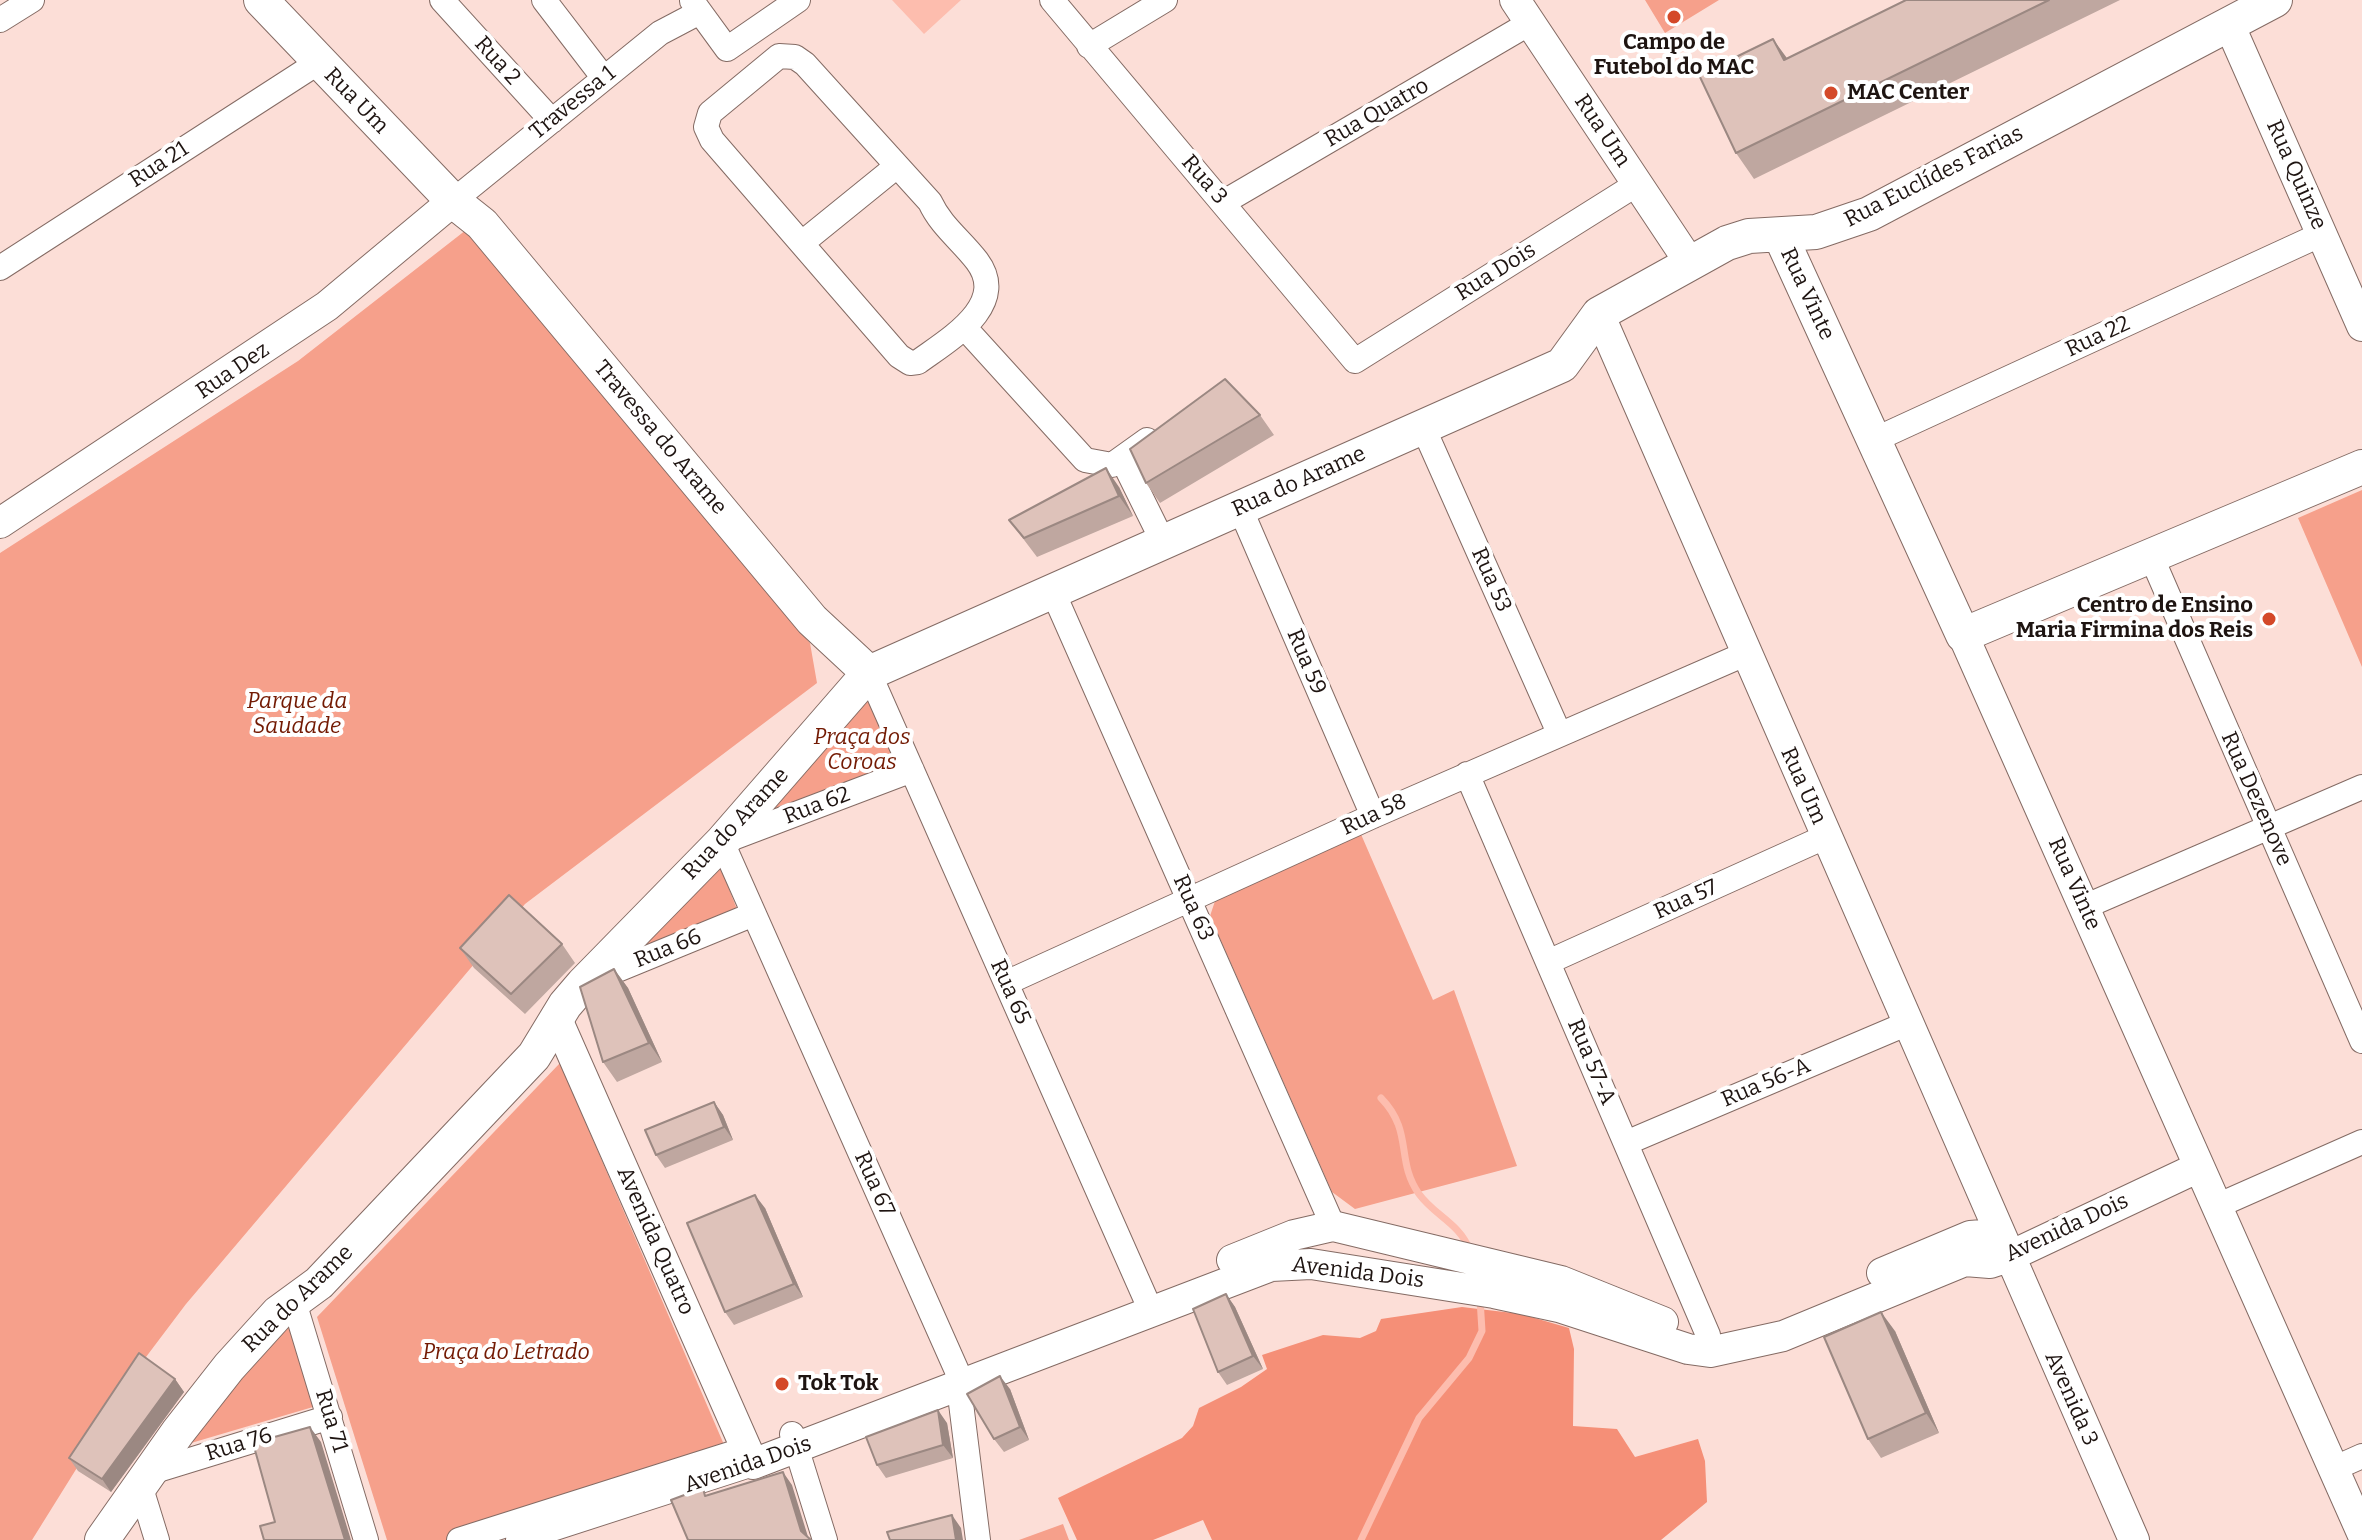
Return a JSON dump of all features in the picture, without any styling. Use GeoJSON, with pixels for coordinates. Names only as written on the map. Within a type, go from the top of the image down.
{"type":"FeatureCollection","features":[{"type":"Feature","properties":{"kind":"main road","name":"Rua Um"},"geometry":{"type":"LineString","coordinates":[[261,0],[453,201]]}},
{"type":"Feature","properties":{"kind":"main road","name":"Rua Euclídes Farias"},"geometry":{"type":"LineString","coordinates":[[1562,365],[1690,263],[1739,238],[1816,232],[1869,214],[2275,0]]}},
{"type":"Feature","properties":{"kind":"main road","name":"Travessa do Arame"},"geometry":{"type":"LineString","coordinates":[[453,201],[482,224],[812,620],[869,673]]}},
{"type":"Feature","properties":{"kind":"main road","name":"Rua Vinte"},"geometry":{"type":"LineString","coordinates":[[1781,237],[1963,635]]}},
{"type":"Feature","properties":{"kind":"main road","name":"Rua do Arame"},"geometry":{"type":"LineString","coordinates":[[102,1540],[229,1367],[270,1321],[319,1283],[534,1056],[556,1017],[583,984],[722,842],[869,673],[1562,365]]}},
{"type":"Feature","properties":{"kind":"main road"},"geometry":{"type":"LineString","coordinates":[[1963,635],[2362,467]]}},
{"type":"Feature","properties":{"kind":"main road"},"geometry":{"type":"LineString","coordinates":[[534,1056],[555,1045],[571,1052]]}},
{"type":"Feature","properties":{"kind":"street"},"geometry":{"type":"LineString","coordinates":[[0,20],[32,0]]}},
{"type":"Feature","properties":{"kind":"street","name":"Rua 2"},"geometry":{"type":"LineString","coordinates":[[442,0],[552,121]]}},
{"type":"Feature","properties":{"kind":"street"},"geometry":{"type":"LineString","coordinates":[[544,0],[603,77]]}},
{"type":"Feature","properties":{"kind":"street"},"geometry":{"type":"LineString","coordinates":[[695,7],[727,49],[798,0]]}},
{"type":"Feature","properties":{"kind":"street","name":"Rua 3"},"geometry":{"type":"LineString","coordinates":[[1052,0],[1355,361]]}},
{"type":"Feature","properties":{"kind":"street"},"geometry":{"type":"LineString","coordinates":[[1089,46],[1165,0]]}},
{"type":"Feature","properties":{"kind":"street","name":"Travessa 1"},"geometry":{"type":"LineString","coordinates":[[453,201],[603,77],[695,7]]}},
{"type":"Feature","properties":{"kind":"street","name":"Rua Um"},"geometry":{"type":"LineString","coordinates":[[1522,11],[1690,263]]}},
{"type":"Feature","properties":{"kind":"street","name":"Rua Quatro"},"geometry":{"type":"LineString","coordinates":[[1224,202],[1522,11]]}},
{"type":"Feature","properties":{"kind":"street","name":"Rua Quinze"},"geometry":{"type":"LineString","coordinates":[[2229,24],[2362,326]]}},
{"type":"Feature","properties":{"kind":"street"},"geometry":{"type":"LineString","coordinates":[[779,56],[795,57],[805,64],[897,166],[930,202],[938,218],[982,270],[986,292],[965,328],[918,362],[905,361],[712,140],[706,127],[710,113],[779,56]]}},
{"type":"Feature","properties":{"kind":"street","name":"Rua 21"},"geometry":{"type":"LineString","coordinates":[[0,268],[319,62]]}},
{"type":"Feature","properties":{"kind":"street"},"geometry":{"type":"LineString","coordinates":[[802,243],[897,166]]}},
{"type":"Feature","properties":{"kind":"street","name":"Rua Dois"},"geometry":{"type":"LineString","coordinates":[[1355,361],[1637,184]]}},
{"type":"Feature","properties":{"kind":"street","name":"Rua Dez"},"geometry":{"type":"LineString","coordinates":[[0,523],[327,306],[453,201]]}},
{"type":"Feature","properties":{"kind":"street","name":"Rua 22"},"geometry":{"type":"LineString","coordinates":[[1874,440],[2322,234]]}},
{"type":"Feature","properties":{"kind":"street"},"geometry":{"type":"LineString","coordinates":[[965,328],[1085,460],[1103,466],[1123,461],[1147,440]]}},
{"type":"Feature","properties":{"kind":"street","name":"Rua Um"},"geometry":{"type":"LineString","coordinates":[[1605,330],[1906,1024],[2001,1256]]}},
{"type":"Feature","properties":{"kind":"street","name":"Rua 53"},"geometry":{"type":"LineString","coordinates":[[1423,427],[1559,733]]}},
{"type":"Feature","properties":{"kind":"street"},"geometry":{"type":"LineString","coordinates":[[1123,461],[1163,542]]}},
{"type":"Feature","properties":{"kind":"street","name":"Rua 59"},"geometry":{"type":"LineString","coordinates":[[1240,508],[1373,816]]}},
{"type":"Feature","properties":{"kind":"street","name":"Rua Dezenove"},"geometry":{"type":"LineString","coordinates":[[2151,556],[2269,828],[2356,1012],[2362,1041]]}},
{"type":"Feature","properties":{"kind":"street","name":"Rua 63"},"geometry":{"type":"LineString","coordinates":[[1053,592],[1333,1226]]}},
{"type":"Feature","properties":{"kind":"street","name":"Rua Vinte"},"geometry":{"type":"LineString","coordinates":[[1963,635],[2362,1533]]}},
{"type":"Feature","properties":{"kind":"street","name":"Rua 58"},"geometry":{"type":"LineString","coordinates":[[1006,983],[1559,733],[1745,654]]}},
{"type":"Feature","properties":{"kind":"street","name":"Rua 65"},"geometry":{"type":"LineString","coordinates":[[869,673],[1148,1303]]}},
{"type":"Feature","properties":{"kind":"street","name":"Rua 62"},"geometry":{"type":"LineString","coordinates":[[722,842],[912,770]]}},
{"type":"Feature","properties":{"kind":"street","name":"Rua 57-A"},"geometry":{"type":"LineString","coordinates":[[1467,774],[1709,1343]]}},
{"type":"Feature","properties":{"kind":"street"},"geometry":{"type":"LineString","coordinates":[[2084,907],[2362,787]]}},
{"type":"Feature","properties":{"kind":"street","name":"Rua 57"},"geometry":{"type":"LineString","coordinates":[[1548,962],[1825,837]]}},
{"type":"Feature","properties":{"kind":"street","name":"Rua 67"},"geometry":{"type":"LineString","coordinates":[[722,842],[958,1379],[978,1540]]}},
{"type":"Feature","properties":{"kind":"street","name":"Rua 66"},"geometry":{"type":"LineString","coordinates":[[583,984],[754,914]]}},
{"type":"Feature","properties":{"kind":"street","name":"Avenida Quatro"},"geometry":{"type":"LineString","coordinates":[[556,1017],[750,1456]]}},
{"type":"Feature","properties":{"kind":"street","name":"Rua 56-A"},"geometry":{"type":"LineString","coordinates":[[1626,1143],[1906,1024]]}},
{"type":"Feature","properties":{"kind":"street"},"geometry":{"type":"LineString","coordinates":[[2217,1206],[2362,1142]]}},
{"type":"Feature","properties":{"kind":"street","name":"Avenida Dois"},"geometry":{"type":"LineString","coordinates":[[1148,1303],[1283,1264],[1311,1264],[1450,1285],[1497,1278],[1561,1281],[1709,1343],[1773,1320],[1970,1236],[1989,1237],[2001,1256],[2199,1167]]}},
{"type":"Feature","properties":{"kind":"street","name":"Avenida Dois"},"geometry":{"type":"LineString","coordinates":[[459,1540],[795,1442],[1148,1303],[1294,1235],[1333,1226],[1457,1254],[1497,1278]]}},
{"type":"Feature","properties":{"kind":"street","name":"Avenida 3"},"geometry":{"type":"LineString","coordinates":[[2001,1256],[2114,1540]]}},
{"type":"Feature","properties":{"kind":"street","name":"Avenida 3"},"geometry":{"type":"LineString","coordinates":[[2001,1256],[2134,1540]]}},
{"type":"Feature","properties":{"kind":"street","name":"Rua 71"},"geometry":{"type":"LineString","coordinates":[[294,1302],[366,1540]]}},
{"type":"Feature","properties":{"kind":"street","name":"Rua 76"},"geometry":{"type":"LineString","coordinates":[[144,1479],[330,1417]]}},
{"type":"Feature","properties":{"kind":"street"},"geometry":{"type":"LineString","coordinates":[[795,1442],[825,1540]]}},
{"type":"Feature","properties":{"kind":"street","name":"Avenida Dois"},"geometry":{"type":"LineString","coordinates":[[518,1540],[750,1456]]}},
{"type":"Feature","properties":{"kind":"street"},"geometry":{"type":"LineString","coordinates":[[2333,1469],[2362,1456]]}},
{"type":"Feature","properties":{"kind":"street"},"geometry":{"type":"LineString","coordinates":[[144,1479],[157,1540]]}},
{"type":"Feature","properties":{"kind":"green space","name":"Campo de Futebol do MAC"},"geometry":{"type":"Polygon","coordinates":[[[1645,0],[1719,0],[1665,33],[1645,0]]]}},
{"type":"Feature","properties":{"kind":"green space","name":"Parque da Saudade"},"geometry":{"type":"Polygon","coordinates":[[[466,230],[810,643],[817,683],[525,904],[186,1304],[146,1357],[32,1540],[0,1540],[0,553],[298,361],[466,230]]]}},
{"type":"Feature","properties":{"kind":"green space"},"geometry":{"type":"Polygon","coordinates":[[[2362,490],[2362,667],[2298,518],[2362,490]]]}},
{"type":"Feature","properties":{"kind":"green space","name":"Praça dos Coroas"},"geometry":{"type":"Polygon","coordinates":[[[872,695],[902,768],[763,817],[872,695]]]}},
{"type":"Feature","properties":{"kind":"green space"},"geometry":{"type":"Polygon","coordinates":[[[1360,832],[1433,1000],[1454,990],[1517,1166],[1355,1209],[1332,1192],[1210,916],[1216,898],[1360,832]]]}},
{"type":"Feature","properties":{"kind":"green space"},"geometry":{"type":"Polygon","coordinates":[[[719,863],[738,912],[624,962],[719,863]]]}},
{"type":"Feature","properties":{"kind":"green space","name":"Praça do Letrado"},"geometry":{"type":"Polygon","coordinates":[[[560,1063],[728,1454],[457,1540],[387,1540],[317,1317],[560,1063]]]}},
{"type":"Feature","properties":{"kind":"green space"},"geometry":{"type":"Polygon","coordinates":[[[288,1317],[313,1407],[181,1446],[288,1317]]]}},
{"type":"Feature","properties":{"kind":"green space"},"geometry":{"type":"Polygon","coordinates":[[[1063,1524],[1069,1540],[1019,1540],[1063,1524]]]}},
{"type":"Feature","properties":{"kind":"shaded area"},"geometry":{"type":"Polygon","coordinates":[[[892,0],[961,0],[924,34],[892,0]]]}},
{"type":"Feature","properties":{"kind":"shaded area"},"geometry":{"type":"Polygon","coordinates":[[[1462,1307],[1521,1314],[1569,1328],[1574,1349],[1573,1426],[1617,1429],[1635,1457],[1698,1439],[1705,1461],[1707,1502],[1661,1540],[1212,1540],[1203,1520],[1153,1540],[1077,1540],[1058,1498],[1182,1438],[1193,1426],[1199,1408],[1241,1387],[1267,1369],[1262,1355],[1323,1335],[1360,1338],[1376,1331],[1381,1319],[1462,1307]]]}},
{"type":"Feature","properties":{"kind":"building"},"geometry":{"type":"Polygon","coordinates":[[[1906,0],[2049,0],[1736,153],[1699,75],[1773,39],[1784,60],[1906,0]]]}},
{"type":"Feature","properties":{"kind":"building"},"geometry":{"type":"Polygon","coordinates":[[[1225,379],[1260,415],[1146,483],[1130,449],[1225,379]]]}},
{"type":"Feature","properties":{"kind":"building"},"geometry":{"type":"Polygon","coordinates":[[[1106,468],[1119,496],[1024,538],[1009,520],[1106,468]]]}},
{"type":"Feature","properties":{"kind":"building"},"geometry":{"type":"Polygon","coordinates":[[[509,895],[562,944],[511,994],[460,948],[509,895]]]}},
{"type":"Feature","properties":{"kind":"building"},"geometry":{"type":"Polygon","coordinates":[[[614,969],[649,1043],[603,1062],[580,987],[614,969]]]}},
{"type":"Feature","properties":{"kind":"building"},"geometry":{"type":"Polygon","coordinates":[[[714,1102],[724,1127],[656,1155],[645,1130],[714,1102]]]}},
{"type":"Feature","properties":{"kind":"building"},"geometry":{"type":"Polygon","coordinates":[[[755,1195],[794,1284],[725,1312],[687,1223],[755,1195]]]}},
{"type":"Feature","properties":{"kind":"building"},"geometry":{"type":"Polygon","coordinates":[[[1226,1294],[1253,1356],[1218,1372],[1193,1309],[1226,1294]]]}},
{"type":"Feature","properties":{"kind":"building"},"geometry":{"type":"Polygon","coordinates":[[[1881,1312],[1926,1413],[1868,1439],[1824,1337],[1881,1312]]]}},
{"type":"Feature","properties":{"kind":"building"},"geometry":{"type":"Polygon","coordinates":[[[139,1353],[175,1379],[102,1479],[69,1458],[139,1353]]]}},
{"type":"Feature","properties":{"kind":"building"},"geometry":{"type":"Polygon","coordinates":[[[1000,1376],[1020,1427],[994,1439],[967,1394],[1000,1376]]]}},
{"type":"Feature","properties":{"kind":"building"},"geometry":{"type":"Polygon","coordinates":[[[938,1410],[943,1445],[877,1465],[866,1437],[938,1410]]]}},
{"type":"Feature","properties":{"kind":"building"},"geometry":{"type":"Polygon","coordinates":[[[310,1427],[345,1540],[264,1540],[260,1526],[275,1522],[253,1443],[310,1427]]]}},
{"type":"Feature","properties":{"kind":"building"},"geometry":{"type":"Polygon","coordinates":[[[783,1472],[801,1531],[811,1540],[688,1540],[671,1500],[703,1488],[705,1496],[783,1472]]]}},
{"type":"Feature","properties":{"kind":"building"},"geometry":{"type":"Polygon","coordinates":[[[952,1515],[956,1540],[890,1540],[887,1532],[952,1515]]]}},
{"type":"Feature","properties":{"kind":"waterway"},"geometry":{"type":"LineString","coordinates":[[1381,1098],[1397,1123],[1412,1182],[1432,1208],[1460,1233],[1469,1249]]}},
{"type":"Feature","properties":{"kind":"waterway"},"geometry":{"type":"LineString","coordinates":[[1361,1540],[1419,1418],[1469,1358],[1482,1331],[1480,1299]]}},
{"type":"Feature","properties":{"kind":"place","name":"Campo de Futebol do MAC"},"geometry":{"type":"Point","coordinates":[1674,17]}},
{"type":"Feature","properties":{"kind":"place","name":"MAC Center"},"geometry":{"type":"Point","coordinates":[1831,93]}},
{"type":"Feature","properties":{"kind":"place","name":"Centro de Ensino Maria Firmina dos Reis"},"geometry":{"type":"Point","coordinates":[2269,619]}},
{"type":"Feature","properties":{"kind":"place","name":"Tok Tok"},"geometry":{"type":"Point","coordinates":[782,1384]}}]}
